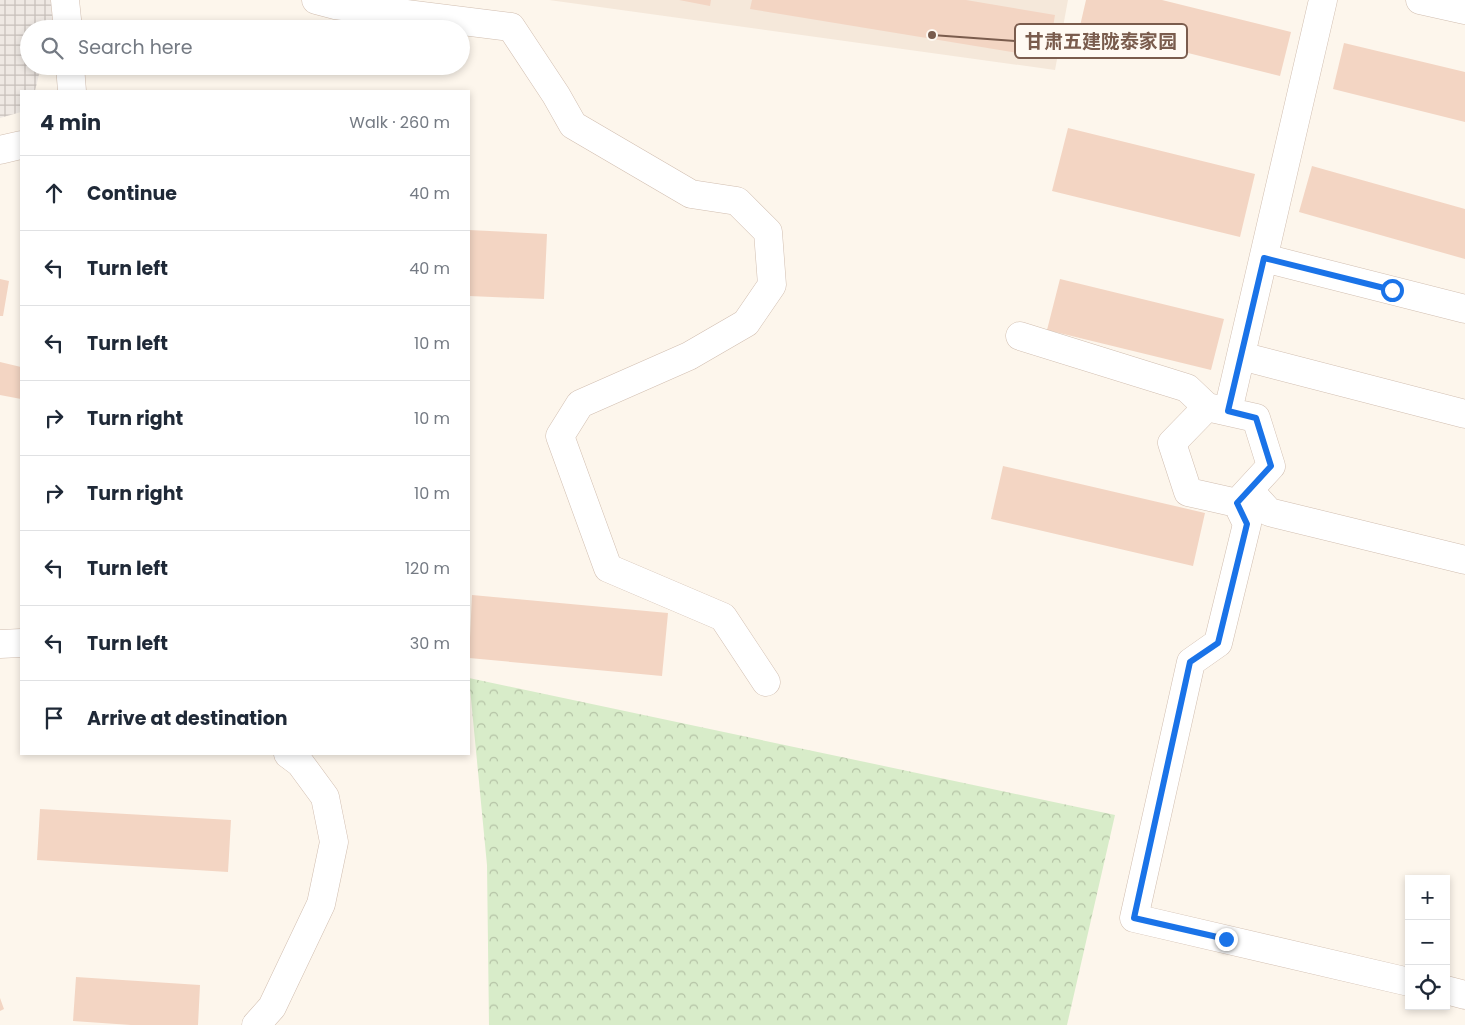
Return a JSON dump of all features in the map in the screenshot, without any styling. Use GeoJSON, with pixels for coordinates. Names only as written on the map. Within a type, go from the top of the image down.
{"type":"FeatureCollection","features":[{"type":"Feature","properties":{"kind":"street"},"geometry":{"type":"LineString","coordinates":[[65,0],[67,20]]}},
{"type":"Feature","properties":{"kind":"street"},"geometry":{"type":"LineString","coordinates":[[316,0],[336,5],[455,20]]}},
{"type":"Feature","properties":{"kind":"street"},"geometry":{"type":"LineString","coordinates":[[1323,0],[1241,356],[1217,409],[1172,444],[1188,492],[1243,497],[1269,512],[1465,560]]}},
{"type":"Feature","properties":{"kind":"street"},"geometry":{"type":"LineString","coordinates":[[1420,0],[1465,10]]}},
{"type":"Feature","properties":{"kind":"street"},"geometry":{"type":"LineString","coordinates":[[470,22],[511,27],[556,95],[573,125],[691,194],[737,201],[768,232],[772,285],[746,323],[689,356],[580,404],[560,436],[608,568],[723,617],[766,682]]}},
{"type":"Feature","properties":{"kind":"street"},"geometry":{"type":"LineString","coordinates":[[71,75],[72,90]]}},
{"type":"Feature","properties":{"kind":"street"},"geometry":{"type":"LineString","coordinates":[[0,150],[20,145]]}},
{"type":"Feature","properties":{"kind":"street"},"geometry":{"type":"LineString","coordinates":[[1264,258],[1465,309]]}},
{"type":"Feature","properties":{"kind":"street"},"geometry":{"type":"LineString","coordinates":[[1020,336],[1186,388],[1217,409],[1256,418],[1271,466],[1243,497]]}},
{"type":"Feature","properties":{"kind":"street"},"geometry":{"type":"LineString","coordinates":[[1241,356],[1465,414]]}},
{"type":"Feature","properties":{"kind":"street"},"geometry":{"type":"LineString","coordinates":[[1243,497],[1247,524],[1218,643],[1190,662],[1134,918],[1405,981]]}},
{"type":"Feature","properties":{"kind":"street"},"geometry":{"type":"LineString","coordinates":[[0,644],[20,643]]}},
{"type":"Feature","properties":{"kind":"street"},"geometry":{"type":"LineString","coordinates":[[256,1025],[272,1007],[321,904],[334,842],[326,797],[300,763],[289,755]]}},
{"type":"Feature","properties":{"kind":"street"},"geometry":{"type":"LineString","coordinates":[[1450,991],[1465,995]]}},
{"type":"Feature","properties":{"kind":"shaded area"},"geometry":{"type":"Polygon","coordinates":[[[0,0],[58,0],[54,20],[20,20],[20,75],[39,75],[35,90],[20,90],[20,112],[0,118],[0,0]]]}},
{"type":"Feature","properties":{"kind":"shaded area"},"geometry":{"type":"Polygon","coordinates":[[[549,0],[1068,0],[1055,70],[549,0]]]}},
{"type":"Feature","properties":{"kind":"green space"},"geometry":{"type":"Polygon","coordinates":[[[470,678],[1115,815],[1067,1025],[489,1025],[487,865],[470,678]]]}},
{"type":"Feature","properties":{"kind":"building"},"geometry":{"type":"Polygon","coordinates":[[[679,0],[711,0],[710,6],[679,0]]]}},
{"type":"Feature","properties":{"kind":"building"},"geometry":{"type":"Polygon","coordinates":[[[752,0],[966,0],[1055,15],[1048,58],[750,9],[752,0]]]}},
{"type":"Feature","properties":{"kind":"building"},"geometry":{"type":"Polygon","coordinates":[[[1086,0],[1162,0],[1291,32],[1280,76],[1080,26],[1086,0]]]}},
{"type":"Feature","properties":{"kind":"building"},"geometry":{"type":"Polygon","coordinates":[[[1344,43],[1465,72],[1465,122],[1333,89],[1344,43]]]}},
{"type":"Feature","properties":{"kind":"building"},"geometry":{"type":"Polygon","coordinates":[[[1068,128],[1255,174],[1240,237],[1052,191],[1068,128]]]}},
{"type":"Feature","properties":{"kind":"building"},"geometry":{"type":"Polygon","coordinates":[[[1312,166],[1465,209],[1465,259],[1299,212],[1312,166]]]}},
{"type":"Feature","properties":{"kind":"building"},"geometry":{"type":"Polygon","coordinates":[[[470,230],[547,234],[544,299],[470,296],[470,230]]]}},
{"type":"Feature","properties":{"kind":"building"},"geometry":{"type":"Polygon","coordinates":[[[0,279],[9,281],[3,316],[0,316],[0,279]]]}},
{"type":"Feature","properties":{"kind":"building"},"geometry":{"type":"Polygon","coordinates":[[[1060,279],[1224,319],[1211,370],[1047,330],[1060,279]]]}},
{"type":"Feature","properties":{"kind":"building"},"geometry":{"type":"Polygon","coordinates":[[[0,362],[20,367],[20,399],[0,395],[0,362]]]}},
{"type":"Feature","properties":{"kind":"building"},"geometry":{"type":"Polygon","coordinates":[[[1003,466],[1205,513],[1193,566],[991,519],[1003,466]]]}},
{"type":"Feature","properties":{"kind":"building"},"geometry":{"type":"Polygon","coordinates":[[[472,595],[668,613],[662,676],[470,658],[472,595]]]}},
{"type":"Feature","properties":{"kind":"building"},"geometry":{"type":"Polygon","coordinates":[[[40,809],[231,820],[228,872],[37,860],[40,809]]]}},
{"type":"Feature","properties":{"kind":"building"},"geometry":{"type":"Polygon","coordinates":[[[76,977],[200,985],[198,1025],[131,1025],[73,1021],[76,977]]]}},
{"type":"Feature","properties":{"kind":"building"},"geometry":{"type":"Polygon","coordinates":[[[0,998],[4,1009],[0,1011],[0,998]]]}},
{"type":"Feature","properties":{"kind":"place","name":"甘肃五建陇泰家园"},"geometry":{"type":"Point","coordinates":[932,35]}},
{"type":"Feature","properties":{"kind":"route"},"geometry":{"type":"LineString","coordinates":[[1226,939],[1134,918],[1190,662],[1218,643],[1247,524],[1237,503],[1271,466],[1256,418],[1228,411],[1264,258],[1392,290]]}}]}
